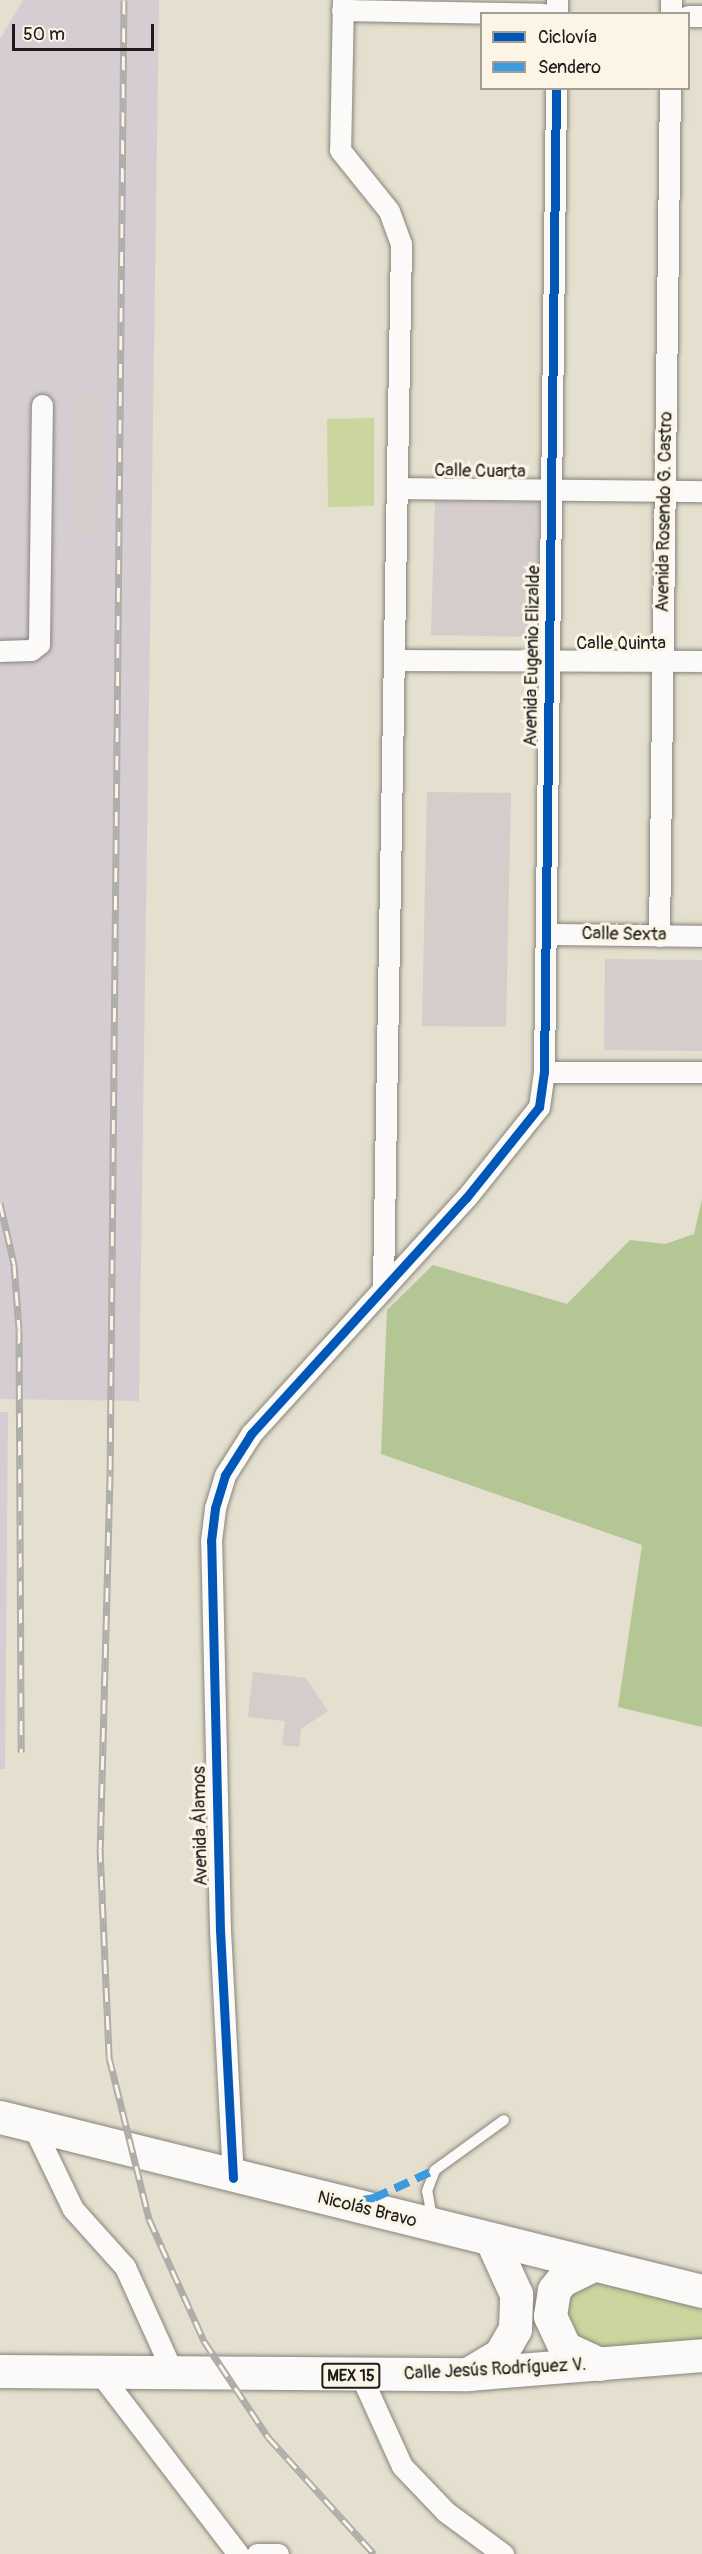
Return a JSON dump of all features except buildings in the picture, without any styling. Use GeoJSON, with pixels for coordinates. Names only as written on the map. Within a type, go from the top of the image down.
{"type":"FeatureCollection","features":[{"type":"Feature","properties":{"kind":"main road","name":"Nicolás Bravo"},"geometry":{"type":"LineString","coordinates":[[0,2116],[233,2178],[702,2291]]}},
{"type":"Feature","properties":{"kind":"main road"},"geometry":{"type":"LineString","coordinates":[[468,2374],[500,2355],[515,2329],[516,2294],[492,2241]]}},
{"type":"Feature","properties":{"kind":"main road"},"geometry":{"type":"LineString","coordinates":[[593,2265],[562,2280],[554,2290],[550,2316],[565,2348],[599,2364]]}},
{"type":"Feature","properties":{"kind":"main road","name":"Calle Jesús Rodríguez V."},"geometry":{"type":"LineString","coordinates":[[0,2371],[361,2376],[468,2374],[702,2355]]}},
{"type":"Feature","properties":{"kind":"street"},"geometry":{"type":"LineString","coordinates":[[383,1289],[401,488],[401,244],[389,211],[340,150],[342,5],[508,12]]}},
{"type":"Feature","properties":{"kind":"street","name":"Avenida Eugenio Elizalde"},"geometry":{"type":"LineString","coordinates":[[225,1475],[251,1434],[466,1198],[539,1107],[544,1072],[556,90]]}},
{"type":"Feature","properties":{"kind":"street","name":"Avenida Rosendo G. Castro"},"geometry":{"type":"LineString","coordinates":[[659,936],[670,90]]}},
{"type":"Feature","properties":{"kind":"street"},"geometry":{"type":"LineString","coordinates":[[0,651],[31,651],[39,644],[42,405]]}},
{"type":"Feature","properties":{"kind":"street","name":"Calle Cuarta"},"geometry":{"type":"LineString","coordinates":[[401,488],[702,491]]}},
{"type":"Feature","properties":{"kind":"street","name":"Calle Quinta"},"geometry":{"type":"LineString","coordinates":[[396,660],[702,661]]}},
{"type":"Feature","properties":{"kind":"street","name":"Calle Sexta"},"geometry":{"type":"LineString","coordinates":[[546,934],[702,936]]}},
{"type":"Feature","properties":{"kind":"street"},"geometry":{"type":"LineString","coordinates":[[544,1072],[702,1072]]}},
{"type":"Feature","properties":{"kind":"street","name":"Avenida Álamos"},"geometry":{"type":"LineString","coordinates":[[225,1475],[211,1541],[220,1930],[233,2178]]}},
{"type":"Feature","properties":{"kind":"street"},"geometry":{"type":"LineString","coordinates":[[33,2126],[73,2209],[125,2267],[173,2373]]}},
{"type":"Feature","properties":{"kind":"street"},"geometry":{"type":"LineString","coordinates":[[99,2372],[238,2554]]}},
{"type":"Feature","properties":{"kind":"street"},"geometry":{"type":"LineString","coordinates":[[361,2376],[391,2447],[414,2481],[503,2554]]}},
{"type":"Feature","properties":{"kind":"lane"},"geometry":{"type":"LineString","coordinates":[[438,2228],[430,2215],[427,2191],[435,2170],[504,2120]]}},
{"type":"Feature","properties":{"kind":"shaded area"},"geometry":{"type":"Polygon","coordinates":[[[23,0],[159,0],[139,1401],[0,1399],[0,39],[23,0]]]}},
{"type":"Feature","properties":{"kind":"shaded area"},"geometry":{"type":"Polygon","coordinates":[[[0,1412],[8,1412],[5,1769],[0,1769],[0,1412]]]}},
{"type":"Feature","properties":{"kind":"green space"},"geometry":{"type":"Polygon","coordinates":[[[374,418],[374,506],[328,507],[327,419],[374,418]]]}},
{"type":"Feature","properties":{"kind":"green space"},"geometry":{"type":"Polygon","coordinates":[[[702,1199],[702,1727],[618,1707],[642,1545],[381,1454],[387,1310],[433,1265],[567,1304],[630,1240],[665,1244],[694,1234],[702,1199]]]}},
{"type":"Feature","properties":{"kind":"green space"},"geometry":{"type":"Polygon","coordinates":[[[597,2281],[702,2305],[702,2341],[584,2349],[562,2311],[568,2294],[597,2281]]]}},
{"type":"Feature","properties":{"kind":"railway"},"geometry":{"type":"LineString","coordinates":[[124,0],[110,1476],[100,1848],[109,2057],[149,2219],[204,2341],[268,2437],[374,2554]]}},
{"type":"Feature","properties":{"kind":"railway"},"geometry":{"type":"LineString","coordinates":[[0,1203],[14,1264],[19,1329],[21,1752]]}},
{"type":"Feature","properties":{"kind":"marked path"},"geometry":{"type":"LineString","coordinates":[[340,2204],[374,2198],[435,2170]]}},
{"type":"Feature","properties":{"kind":"cycle path"},"geometry":{"type":"LineString","coordinates":[[233,2178],[220,1930],[211,1541],[215,1508],[225,1475],[251,1434],[466,1198],[539,1107],[544,1072],[556,90]]}}]}
